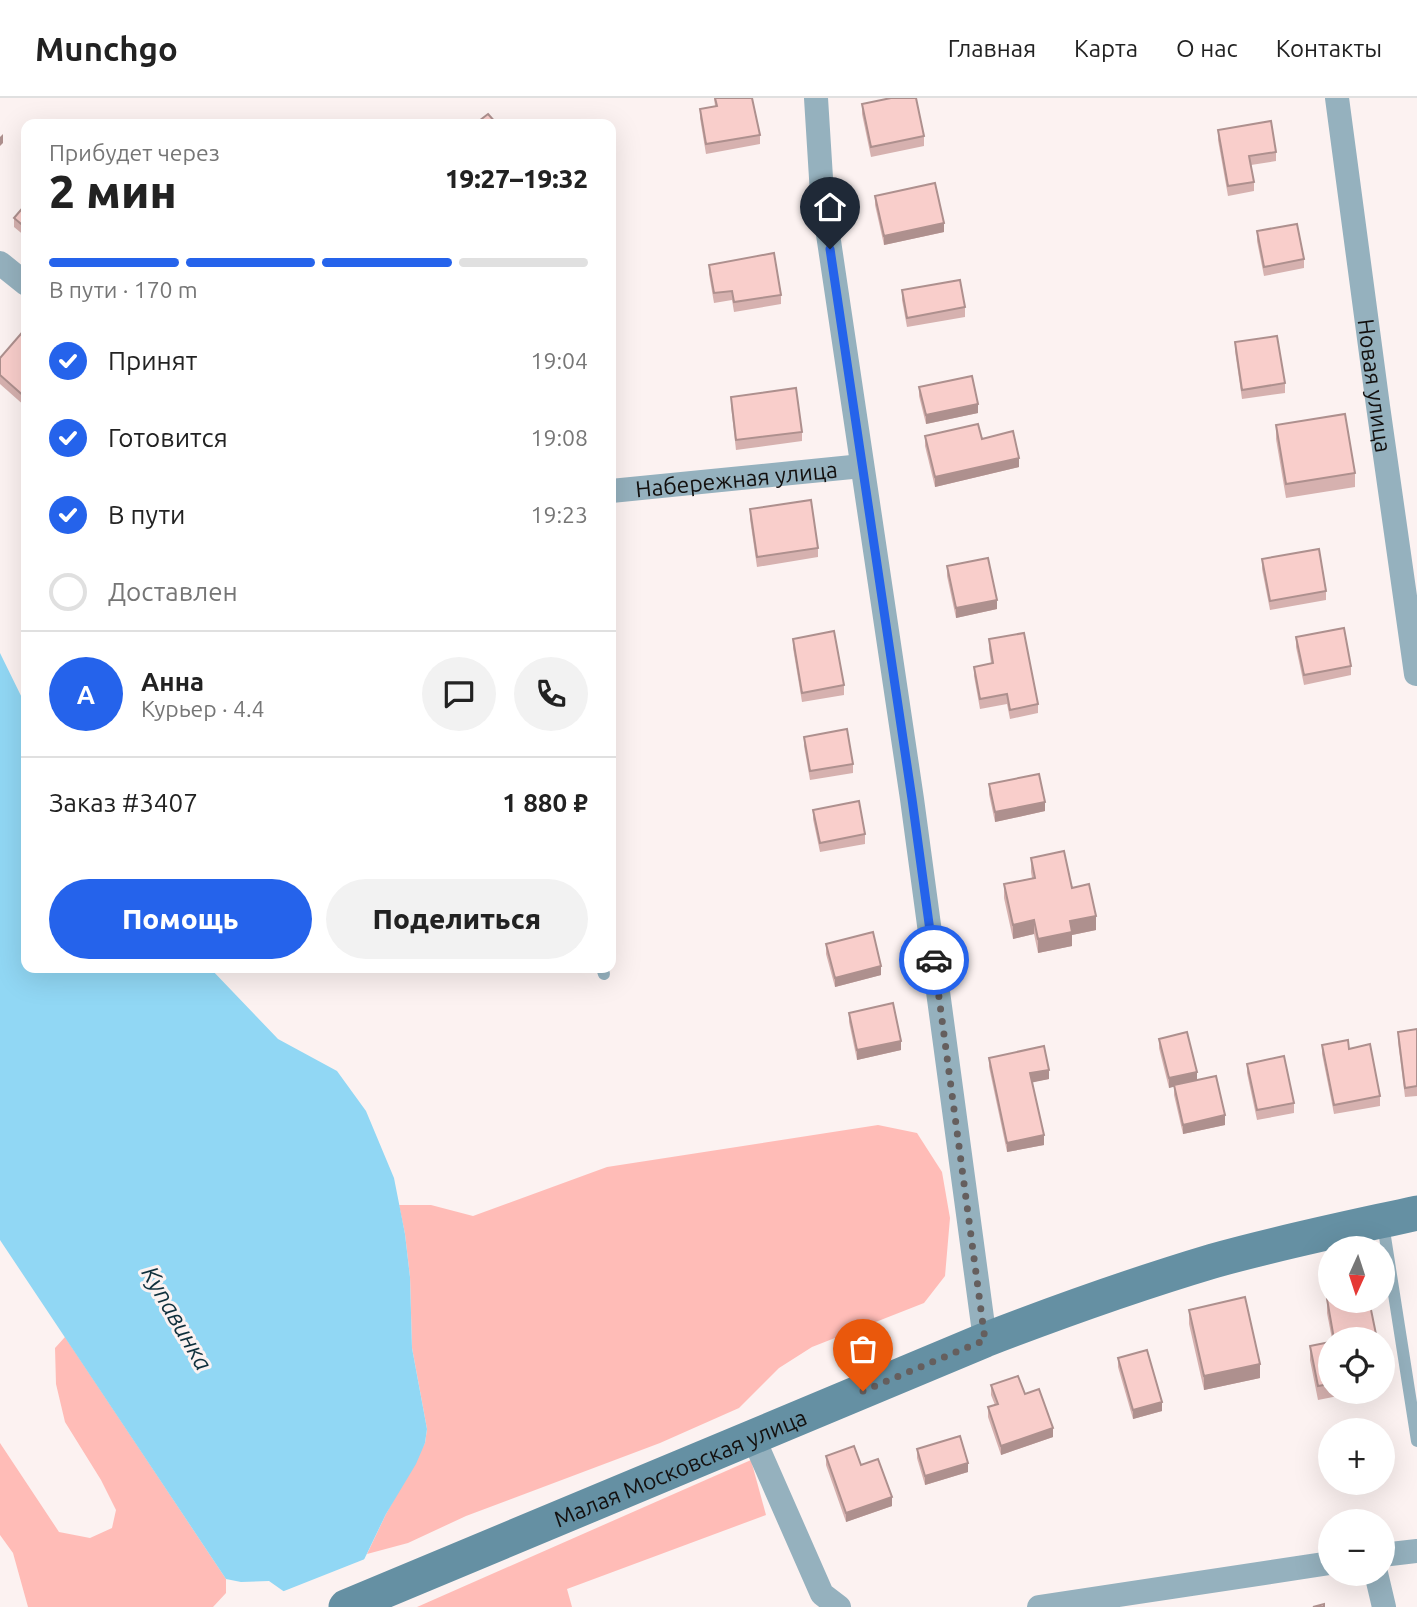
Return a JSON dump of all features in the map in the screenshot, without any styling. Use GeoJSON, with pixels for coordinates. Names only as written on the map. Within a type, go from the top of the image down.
{"type":"FeatureCollection","features":[{"type":"Feature","properties":{"kind":"main road","name":"Малая Московская улица"},"geometry":{"type":"LineString","coordinates":[[346,1607],[1060,1311],[1203,1265],[1290,1241],[1417,1213]]}},
{"type":"Feature","properties":{"kind":"street"},"geometry":{"type":"LineString","coordinates":[[816,98],[822,194],[912,799],[985,1340]]}},
{"type":"Feature","properties":{"kind":"street","name":"Новая улица"},"geometry":{"type":"LineString","coordinates":[[1337,98],[1416,674]]}},
{"type":"Feature","properties":{"kind":"street"},"geometry":{"type":"LineString","coordinates":[[0,263],[21,280]]}},
{"type":"Feature","properties":{"kind":"street","name":"Набережная улица"},"geometry":{"type":"LineString","coordinates":[[616,491],[862,467]]}},
{"type":"Feature","properties":{"kind":"street"},"geometry":{"type":"LineString","coordinates":[[753,1437],[825,1603]]}},
{"type":"Feature","properties":{"kind":"street"},"geometry":{"type":"LineString","coordinates":[[1395,1553],[1417,1550]]}},
{"type":"Feature","properties":{"kind":"street"},"geometry":{"type":"LineString","coordinates":[[1039,1607],[1318,1565]]}},
{"type":"Feature","properties":{"kind":"street"},"geometry":{"type":"LineString","coordinates":[[1379,1586],[1384,1607]]}},
{"type":"Feature","properties":{"kind":"lane"},"geometry":{"type":"LineString","coordinates":[[1382,1221],[1417,1441]]}},
{"type":"Feature","properties":{"kind":"shaded area"},"geometry":{"type":"Polygon","coordinates":[[[878,1125],[917,1133],[942,1172],[950,1218],[945,1276],[924,1303],[812,1347],[779,1368],[739,1408],[660,1443],[466,1516],[408,1543],[367,1554],[425,1443],[427,1429],[412,1348],[410,1277],[399,1205],[431,1205],[473,1216],[607,1167],[878,1125]]]}},
{"type":"Feature","properties":{"kind":"shaded area"},"geometry":{"type":"Polygon","coordinates":[[[65,1337],[226,1579],[226,1593],[213,1607],[28,1607],[13,1553],[0,1535],[0,1443],[59,1532],[90,1538],[112,1528],[116,1510],[65,1422],[56,1384],[55,1348],[65,1337]]]}},
{"type":"Feature","properties":{"kind":"shaded area"},"geometry":{"type":"Polygon","coordinates":[[[751,1460],[766,1515],[567,1589],[572,1607],[417,1607],[751,1460]]]}},
{"type":"Feature","properties":{"kind":"water","name":"Купавинка"},"geometry":{"type":"Polygon","coordinates":[[[0,653],[21,696],[21,973],[215,973],[278,1039],[337,1071],[366,1111],[394,1178],[410,1277],[412,1348],[427,1429],[425,1443],[416,1464],[386,1514],[360,1568],[296,1600],[269,1581],[241,1582],[226,1579],[0,1240],[0,653]]]}},
{"type":"Feature","properties":{"kind":"pier"},"geometry":{"type":"Polygon","coordinates":[[[370,1557],[364,1568],[364,1580],[381,1607],[295,1607],[293,1602],[279,1593],[370,1557]]]}},
{"type":"Feature","properties":{"kind":"building"},"geometry":{"type":"Polygon","coordinates":[[[715,98],[752,98],[760,135],[706,144],[700,109],[717,106],[715,98]]]}},
{"type":"Feature","properties":{"kind":"building"},"geometry":{"type":"Polygon","coordinates":[[[891,98],[916,98],[924,136],[871,147],[862,104],[891,98]]]}},
{"type":"Feature","properties":{"kind":"building"},"geometry":{"type":"Polygon","coordinates":[[[1271,121],[1276,152],[1249,156],[1254,182],[1228,186],[1218,130],[1271,121]]]}},
{"type":"Feature","properties":{"kind":"building"},"geometry":{"type":"Polygon","coordinates":[[[935,183],[944,223],[884,236],[875,196],[935,183]]]}},
{"type":"Feature","properties":{"kind":"building"},"geometry":{"type":"Polygon","coordinates":[[[21,210],[21,224],[14,218],[21,210]]]}},
{"type":"Feature","properties":{"kind":"building"},"geometry":{"type":"Polygon","coordinates":[[[1297,224],[1304,259],[1264,267],[1257,231],[1297,224]]]}},
{"type":"Feature","properties":{"kind":"building"},"geometry":{"type":"Polygon","coordinates":[[[774,253],[781,295],[734,302],[732,291],[714,293],[709,265],[774,253]]]}},
{"type":"Feature","properties":{"kind":"building"},"geometry":{"type":"Polygon","coordinates":[[[960,280],[965,307],[907,318],[902,290],[960,280]]]}},
{"type":"Feature","properties":{"kind":"building"},"geometry":{"type":"Polygon","coordinates":[[[21,334],[21,394],[0,375],[0,358],[21,334]]]}},
{"type":"Feature","properties":{"kind":"building"},"geometry":{"type":"Polygon","coordinates":[[[1277,336],[1285,383],[1242,390],[1235,342],[1277,336]]]}},
{"type":"Feature","properties":{"kind":"building"},"geometry":{"type":"Polygon","coordinates":[[[972,376],[978,404],[926,415],[919,387],[972,376]]]}},
{"type":"Feature","properties":{"kind":"building"},"geometry":{"type":"Polygon","coordinates":[[[796,388],[802,432],[736,440],[731,397],[796,388]]]}},
{"type":"Feature","properties":{"kind":"building"},"geometry":{"type":"Polygon","coordinates":[[[1345,414],[1355,473],[1286,484],[1276,425],[1345,414]]]}},
{"type":"Feature","properties":{"kind":"building"},"geometry":{"type":"Polygon","coordinates":[[[978,424],[982,439],[1013,431],[1019,458],[935,477],[925,436],[978,424]]]}},
{"type":"Feature","properties":{"kind":"building"},"geometry":{"type":"Polygon","coordinates":[[[811,500],[818,548],[757,557],[750,509],[811,500]]]}},
{"type":"Feature","properties":{"kind":"building"},"geometry":{"type":"Polygon","coordinates":[[[1319,549],[1326,591],[1270,601],[1262,559],[1319,549]]]}},
{"type":"Feature","properties":{"kind":"building"},"geometry":{"type":"Polygon","coordinates":[[[988,558],[997,600],[956,608],[947,566],[988,558]]]}},
{"type":"Feature","properties":{"kind":"building"},"geometry":{"type":"Polygon","coordinates":[[[1344,628],[1351,666],[1304,675],[1296,637],[1344,628]]]}},
{"type":"Feature","properties":{"kind":"building"},"geometry":{"type":"Polygon","coordinates":[[[834,631],[844,685],[802,693],[793,639],[834,631]]]}},
{"type":"Feature","properties":{"kind":"building"},"geometry":{"type":"Polygon","coordinates":[[[1024,633],[1038,704],[1010,710],[1007,694],[980,699],[974,667],[993,663],[989,639],[1024,633]]]}},
{"type":"Feature","properties":{"kind":"building"},"geometry":{"type":"Polygon","coordinates":[[[847,729],[853,764],[810,771],[804,737],[847,729]]]}},
{"type":"Feature","properties":{"kind":"building"},"geometry":{"type":"Polygon","coordinates":[[[1039,774],[1045,802],[995,812],[989,784],[1039,774]]]}},
{"type":"Feature","properties":{"kind":"building"},"geometry":{"type":"Polygon","coordinates":[[[859,801],[865,834],[820,843],[813,810],[859,801]]]}},
{"type":"Feature","properties":{"kind":"building"},"geometry":{"type":"Polygon","coordinates":[[[1064,851],[1072,888],[1089,884],[1096,916],[1070,921],[1072,932],[1038,939],[1034,920],[1013,925],[1004,884],[1035,878],[1031,858],[1064,851]]]}},
{"type":"Feature","properties":{"kind":"building"},"geometry":{"type":"Polygon","coordinates":[[[873,932],[881,966],[835,978],[826,944],[873,932]]]}},
{"type":"Feature","properties":{"kind":"building"},"geometry":{"type":"Polygon","coordinates":[[[893,1003],[901,1041],[857,1050],[849,1013],[893,1003]]]}},
{"type":"Feature","properties":{"kind":"building"},"geometry":{"type":"Polygon","coordinates":[[[1417,1029],[1417,1086],[1405,1088],[1398,1032],[1417,1029]]]}},
{"type":"Feature","properties":{"kind":"building"},"geometry":{"type":"Polygon","coordinates":[[[1187,1032],[1197,1072],[1169,1078],[1159,1039],[1187,1032]]]}},
{"type":"Feature","properties":{"kind":"building"},"geometry":{"type":"Polygon","coordinates":[[[1348,1040],[1349,1049],[1370,1044],[1380,1096],[1334,1105],[1322,1045],[1348,1040]]]}},
{"type":"Feature","properties":{"kind":"building"},"geometry":{"type":"Polygon","coordinates":[[[1044,1046],[1049,1070],[1030,1073],[1044,1135],[1007,1143],[989,1058],[1044,1046]]]}},
{"type":"Feature","properties":{"kind":"building"},"geometry":{"type":"Polygon","coordinates":[[[1284,1056],[1294,1103],[1257,1110],[1247,1064],[1284,1056]]]}},
{"type":"Feature","properties":{"kind":"building"},"geometry":{"type":"Polygon","coordinates":[[[1216,1076],[1225,1115],[1183,1125],[1174,1085],[1216,1076]]]}},
{"type":"Feature","properties":{"kind":"building"},"geometry":{"type":"Polygon","coordinates":[[[1245,1297],[1260,1364],[1204,1376],[1189,1310],[1245,1297]]]}},
{"type":"Feature","properties":{"kind":"building"},"geometry":{"type":"Polygon","coordinates":[[[1329,1313],[1372,1313],[1375,1327],[1332,1327],[1329,1313]]]}},
{"type":"Feature","properties":{"kind":"building"},"geometry":{"type":"Polygon","coordinates":[[[1318,1344],[1318,1386],[1310,1346],[1318,1344]]]}},
{"type":"Feature","properties":{"kind":"building"},"geometry":{"type":"Polygon","coordinates":[[[1147,1350],[1162,1402],[1133,1410],[1118,1358],[1147,1350]]]}},
{"type":"Feature","properties":{"kind":"building"},"geometry":{"type":"Polygon","coordinates":[[[1018,1376],[1025,1394],[1039,1389],[1053,1428],[1001,1446],[988,1407],[998,1404],[991,1385],[1018,1376]]]}},
{"type":"Feature","properties":{"kind":"building"},"geometry":{"type":"Polygon","coordinates":[[[960,1436],[968,1463],[925,1476],[917,1449],[960,1436]]]}},
{"type":"Feature","properties":{"kind":"building"},"geometry":{"type":"Polygon","coordinates":[[[854,1446],[861,1465],[878,1459],[892,1497],[846,1513],[826,1456],[854,1446]]]}},
{"type":"Feature","properties":{"kind":"way so far"},"geometry":{"type":"LineString","coordinates":[[863,1391],[985,1340],[934,960]]}},
{"type":"Feature","properties":{"kind":"route"},"geometry":{"type":"LineString","coordinates":[[830,249],[934,960]]}}]}
